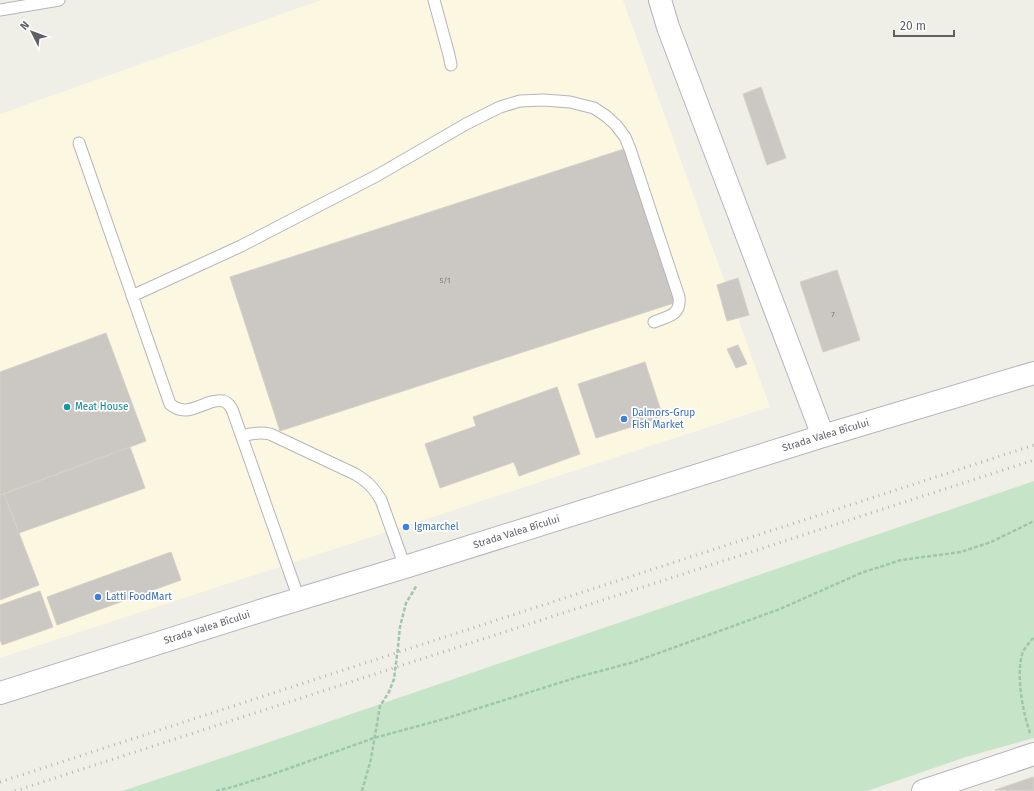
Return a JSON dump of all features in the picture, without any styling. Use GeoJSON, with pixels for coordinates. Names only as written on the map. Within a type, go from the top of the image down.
{"type":"FeatureCollection","features":[{"type":"Feature","properties":{"kind":"street"},"geometry":{"type":"LineString","coordinates":[[660,0],[668,27],[823,436]]}},
{"type":"Feature","properties":{"kind":"street","name":"Strada Valea Bîcului"},"geometry":{"type":"LineString","coordinates":[[0,693],[823,436],[1034,373]]}},
{"type":"Feature","properties":{"kind":"street"},"geometry":{"type":"LineString","coordinates":[[923,791],[1033,746]]}},
{"type":"Feature","properties":{"kind":"lane"},"geometry":{"type":"LineString","coordinates":[[0,10],[18,4],[59,0]]}},
{"type":"Feature","properties":{"kind":"lane"},"geometry":{"type":"LineString","coordinates":[[434,0],[451,66]]}},
{"type":"Feature","properties":{"kind":"lane"},"geometry":{"type":"LineString","coordinates":[[132,296],[241,246],[308,212],[378,176],[466,124],[500,107],[520,101],[544,100],[570,102],[594,108],[616,125],[625,137],[678,297],[679,304],[675,314],[654,322]]}},
{"type":"Feature","properties":{"kind":"lane"},"geometry":{"type":"LineString","coordinates":[[79,143],[170,404],[175,408],[185,411],[214,401],[224,401],[232,409],[299,599]]}},
{"type":"Feature","properties":{"kind":"lane"},"geometry":{"type":"LineString","coordinates":[[242,436],[252,433],[270,434],[366,480],[375,489],[381,500],[405,567]]}},
{"type":"Feature","properties":{"kind":"path"},"geometry":{"type":"LineString","coordinates":[[216,791],[273,774],[374,738],[444,719],[578,677],[634,662],[780,609],[861,573],[900,560],[961,552],[991,542],[1034,521]]}},
{"type":"Feature","properties":{"kind":"path"},"geometry":{"type":"LineString","coordinates":[[362,791],[371,760],[380,706],[389,692],[394,679],[400,627],[406,602],[437,557]]}},
{"type":"Feature","properties":{"kind":"path"},"geometry":{"type":"LineString","coordinates":[[1033,746],[1022,700],[1019,672],[1022,654],[1034,637]]}},
{"type":"Feature","properties":{"kind":"shaded area"},"geometry":{"type":"Polygon","coordinates":[[[321,0],[623,0],[770,407],[0,658],[0,114],[321,0]]]}},
{"type":"Feature","properties":{"kind":"green space"},"geometry":{"type":"Polygon","coordinates":[[[1034,481],[1034,738],[966,757],[867,791],[122,791],[231,755],[1034,481]]]}},
{"type":"Feature","properties":{"kind":"building"},"geometry":{"type":"Polygon","coordinates":[[[761,87],[786,158],[767,165],[743,94],[761,87]]]}},
{"type":"Feature","properties":{"kind":"building"},"geometry":{"type":"Polygon","coordinates":[[[627,148],[677,302],[280,431],[230,277],[627,148]]]}},
{"type":"Feature","properties":{"kind":"building"},"geometry":{"type":"Polygon","coordinates":[[[837,270],[860,340],[823,352],[800,282],[837,270]]]}},
{"type":"Feature","properties":{"kind":"building"},"geometry":{"type":"Polygon","coordinates":[[[738,278],[749,315],[727,321],[717,285],[738,278]]]}},
{"type":"Feature","properties":{"kind":"building","name":"Meat House"},"geometry":{"type":"Polygon","coordinates":[[[106,333],[146,441],[0,495],[0,372],[106,333]]]}},
{"type":"Feature","properties":{"kind":"building"},"geometry":{"type":"Polygon","coordinates":[[[738,345],[747,364],[736,368],[727,349],[738,345]]]}},
{"type":"Feature","properties":{"kind":"building"},"geometry":{"type":"Polygon","coordinates":[[[645,362],[663,417],[596,438],[578,384],[645,362]]]}},
{"type":"Feature","properties":{"kind":"building"},"geometry":{"type":"Polygon","coordinates":[[[557,387],[580,454],[519,476],[514,462],[440,488],[425,444],[476,426],[473,417],[557,387]]]}},
{"type":"Feature","properties":{"kind":"building"},"geometry":{"type":"Polygon","coordinates":[[[130,447],[145,488],[19,533],[4,494],[130,447]]]}},
{"type":"Feature","properties":{"kind":"building"},"geometry":{"type":"Polygon","coordinates":[[[4,494],[39,585],[0,600],[0,495],[4,494]]]}},
{"type":"Feature","properties":{"kind":"building"},"geometry":{"type":"Polygon","coordinates":[[[171,552],[181,580],[57,625],[47,597],[171,552]]]}},
{"type":"Feature","properties":{"kind":"building"},"geometry":{"type":"Polygon","coordinates":[[[40,591],[53,627],[2,645],[0,639],[0,605],[40,591]]]}},
{"type":"Feature","properties":{"kind":"building"},"geometry":{"type":"Polygon","coordinates":[[[1033,777],[1034,791],[995,790],[1033,777]]]}},
{"type":"Feature","properties":{"kind":"railway"},"geometry":{"type":"LineString","coordinates":[[0,782],[1034,445]]}},
{"type":"Feature","properties":{"kind":"railway"},"geometry":{"type":"LineString","coordinates":[[15,791],[1034,460]]}},
{"type":"Feature","properties":{"kind":"place","name":"Meat House"},"geometry":{"type":"Point","coordinates":[67,407]}},
{"type":"Feature","properties":{"kind":"place","name":"Dalmors-Grup Fish Market"},"geometry":{"type":"Point","coordinates":[624,419]}},
{"type":"Feature","properties":{"kind":"place","name":"Igmarchel"},"geometry":{"type":"Point","coordinates":[406,527]}},
{"type":"Feature","properties":{"kind":"place","name":"Latti FoodMart"},"geometry":{"type":"Point","coordinates":[98,597]}}]}
